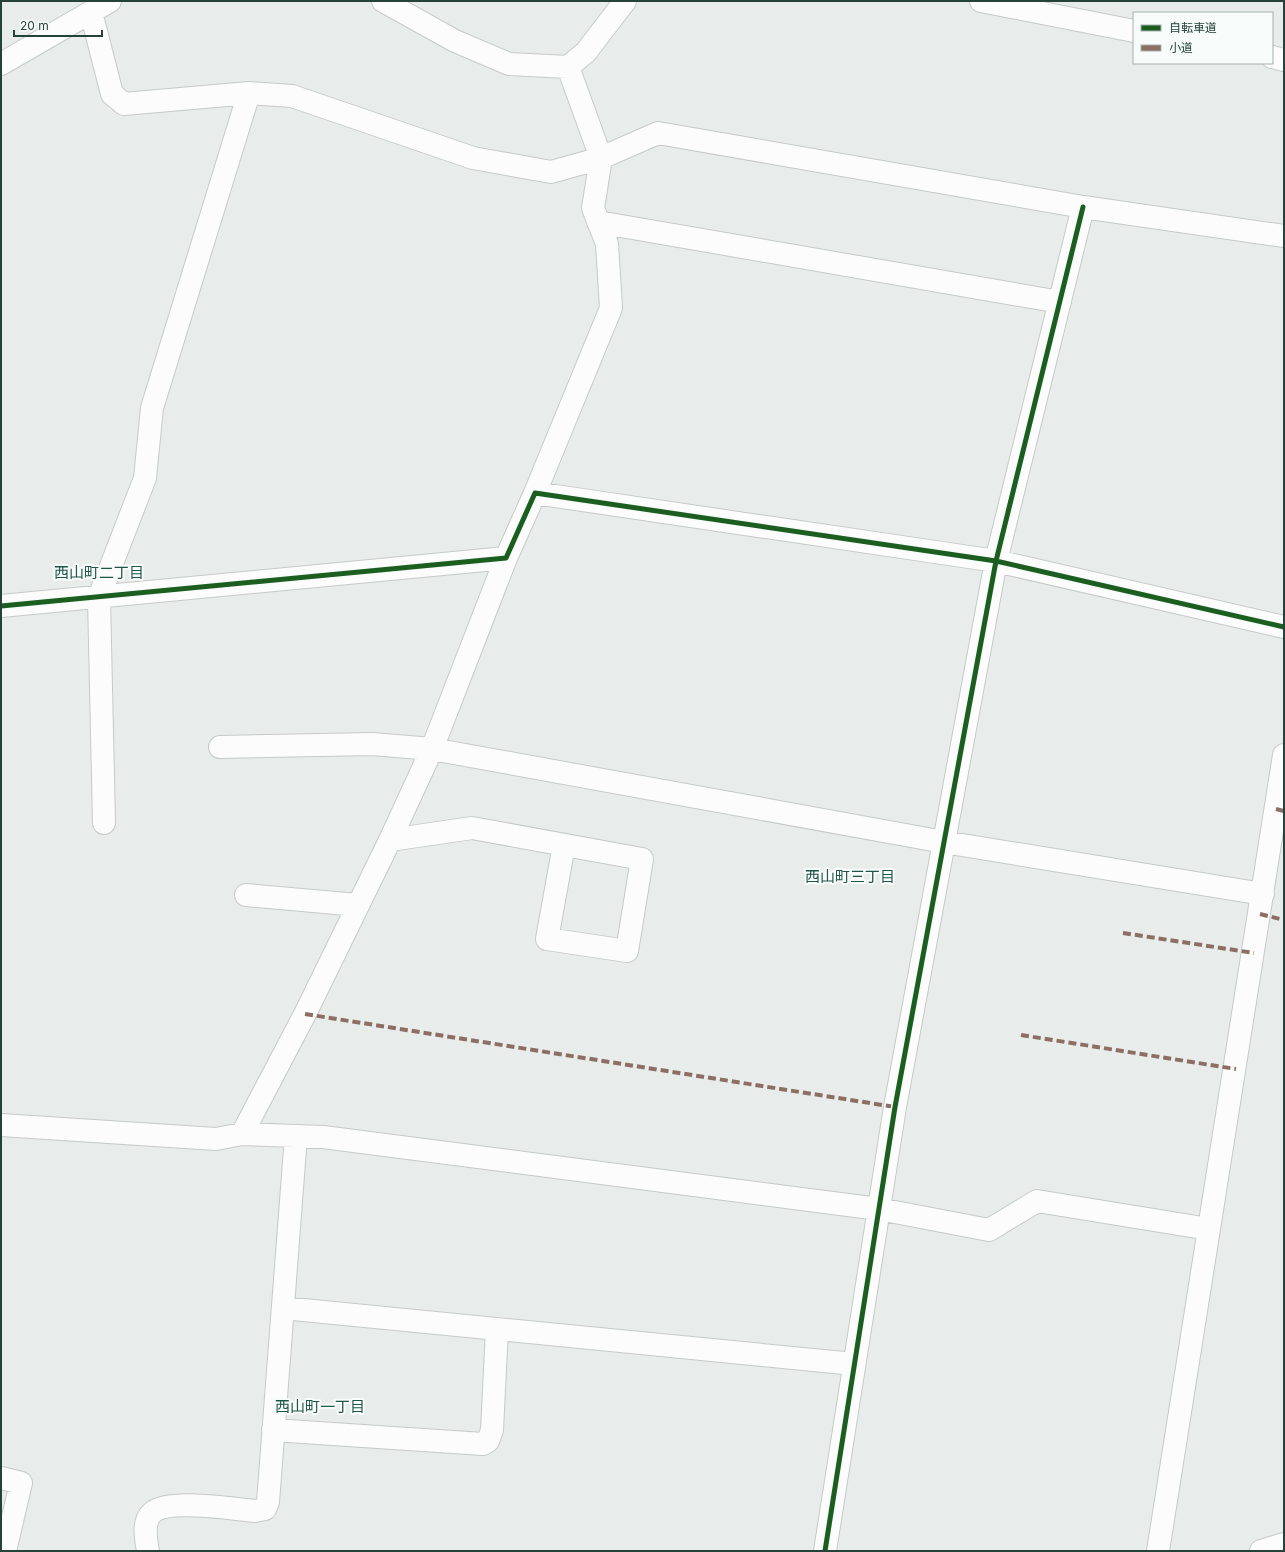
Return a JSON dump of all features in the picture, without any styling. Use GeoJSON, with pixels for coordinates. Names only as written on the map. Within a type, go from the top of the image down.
{"type":"FeatureCollection","features":[{"type":"Feature","properties":{"kind":"street"},"geometry":{"type":"LineString","coordinates":[[383,1],[456,41],[509,64],[568,67],[586,52],[619,4]]}},
{"type":"Feature","properties":{"kind":"street"},"geometry":{"type":"LineString","coordinates":[[981,1],[1133,31]]}},
{"type":"Feature","properties":{"kind":"street"},"geometry":{"type":"LineString","coordinates":[[1,64],[98,5],[112,94],[124,104],[249,93],[292,96],[473,158],[551,172],[601,158],[658,133],[1083,206],[1284,236]]}},
{"type":"Feature","properties":{"kind":"street"},"geometry":{"type":"LineString","coordinates":[[1273,57],[1284,60]]}},
{"type":"Feature","properties":{"kind":"street"},"geometry":{"type":"LineString","coordinates":[[242,1134],[358,905],[432,749],[506,558],[535,493],[611,308],[606,244],[593,208],[601,158],[568,67]]}},
{"type":"Feature","properties":{"kind":"street"},"geometry":{"type":"LineString","coordinates":[[104,822],[99,596],[145,478],[152,408],[249,93]]}},
{"type":"Feature","properties":{"kind":"street"},"geometry":{"type":"LineString","coordinates":[[825,1551],[839,1470],[854,1364],[895,1107],[996,561],[1083,206]]}},
{"type":"Feature","properties":{"kind":"street"},"geometry":{"type":"LineString","coordinates":[[598,222],[1060,302]]}},
{"type":"Feature","properties":{"kind":"street"},"geometry":{"type":"LineString","coordinates":[[535,493],[996,561],[1284,627]]}},
{"type":"Feature","properties":{"kind":"street"},"geometry":{"type":"LineString","coordinates":[[1,606],[506,558]]}},
{"type":"Feature","properties":{"kind":"street"},"geometry":{"type":"LineString","coordinates":[[220,747],[372,744],[432,749],[944,842],[1263,894]]}},
{"type":"Feature","properties":{"kind":"street"},"geometry":{"type":"LineString","coordinates":[[1158,1551],[1236,1069],[1284,755]]}},
{"type":"Feature","properties":{"kind":"street"},"geometry":{"type":"LineString","coordinates":[[390,840],[472,828],[642,859],[627,951],[547,939],[564,845]]}},
{"type":"Feature","properties":{"kind":"street"},"geometry":{"type":"LineString","coordinates":[[246,895],[358,905]]}},
{"type":"Feature","properties":{"kind":"street"},"geometry":{"type":"LineString","coordinates":[[1,1125],[216,1140],[242,1134],[323,1137],[879,1209],[989,1230],[1037,1202],[1209,1229]]}},
{"type":"Feature","properties":{"kind":"street"},"geometry":{"type":"LineString","coordinates":[[148,1551],[145,1528],[151,1513],[160,1507],[175,1505],[255,1511],[265,1509],[268,1502],[296,1136]]}},
{"type":"Feature","properties":{"kind":"street"},"geometry":{"type":"LineString","coordinates":[[283,1308],[854,1364]]}},
{"type":"Feature","properties":{"kind":"street"},"geometry":{"type":"LineString","coordinates":[[273,1430],[483,1444],[488,1441],[492,1430],[497,1329]]}},
{"type":"Feature","properties":{"kind":"street"},"geometry":{"type":"LineString","coordinates":[[1,1478],[21,1484],[5,1551]]}},
{"type":"Feature","properties":{"kind":"street"},"geometry":{"type":"LineString","coordinates":[[1261,1551],[1284,1544]]}},
{"type":"Feature","properties":{"kind":"marked path"},"geometry":{"type":"LineString","coordinates":[[1276,809],[1284,811]]}},
{"type":"Feature","properties":{"kind":"marked path"},"geometry":{"type":"LineString","coordinates":[[1260,914],[1284,920]]}},
{"type":"Feature","properties":{"kind":"marked path"},"geometry":{"type":"LineString","coordinates":[[1123,933],[1254,953]]}},
{"type":"Feature","properties":{"kind":"marked path"},"geometry":{"type":"LineString","coordinates":[[305,1014],[895,1107]]}},
{"type":"Feature","properties":{"kind":"marked path"},"geometry":{"type":"LineString","coordinates":[[1021,1035],[1236,1069]]}},
{"type":"Feature","properties":{"kind":"cycle path"},"geometry":{"type":"LineString","coordinates":[[825,1551],[895,1107],[996,561],[1083,207]]}},
{"type":"Feature","properties":{"kind":"cycle path"},"geometry":{"type":"LineString","coordinates":[[1,606],[506,558],[535,493],[996,561],[1284,627]]}},
{"type":"Feature","properties":{"kind":"district","name":"西山町二丁目"},"geometry":{"type":"Point","coordinates":[99,573]}},
{"type":"Feature","properties":{"kind":"district","name":"西山町三丁目"},"geometry":{"type":"Point","coordinates":[850,877]}},
{"type":"Feature","properties":{"kind":"district","name":"西山町一丁目"},"geometry":{"type":"Point","coordinates":[320,1407]}}]}
